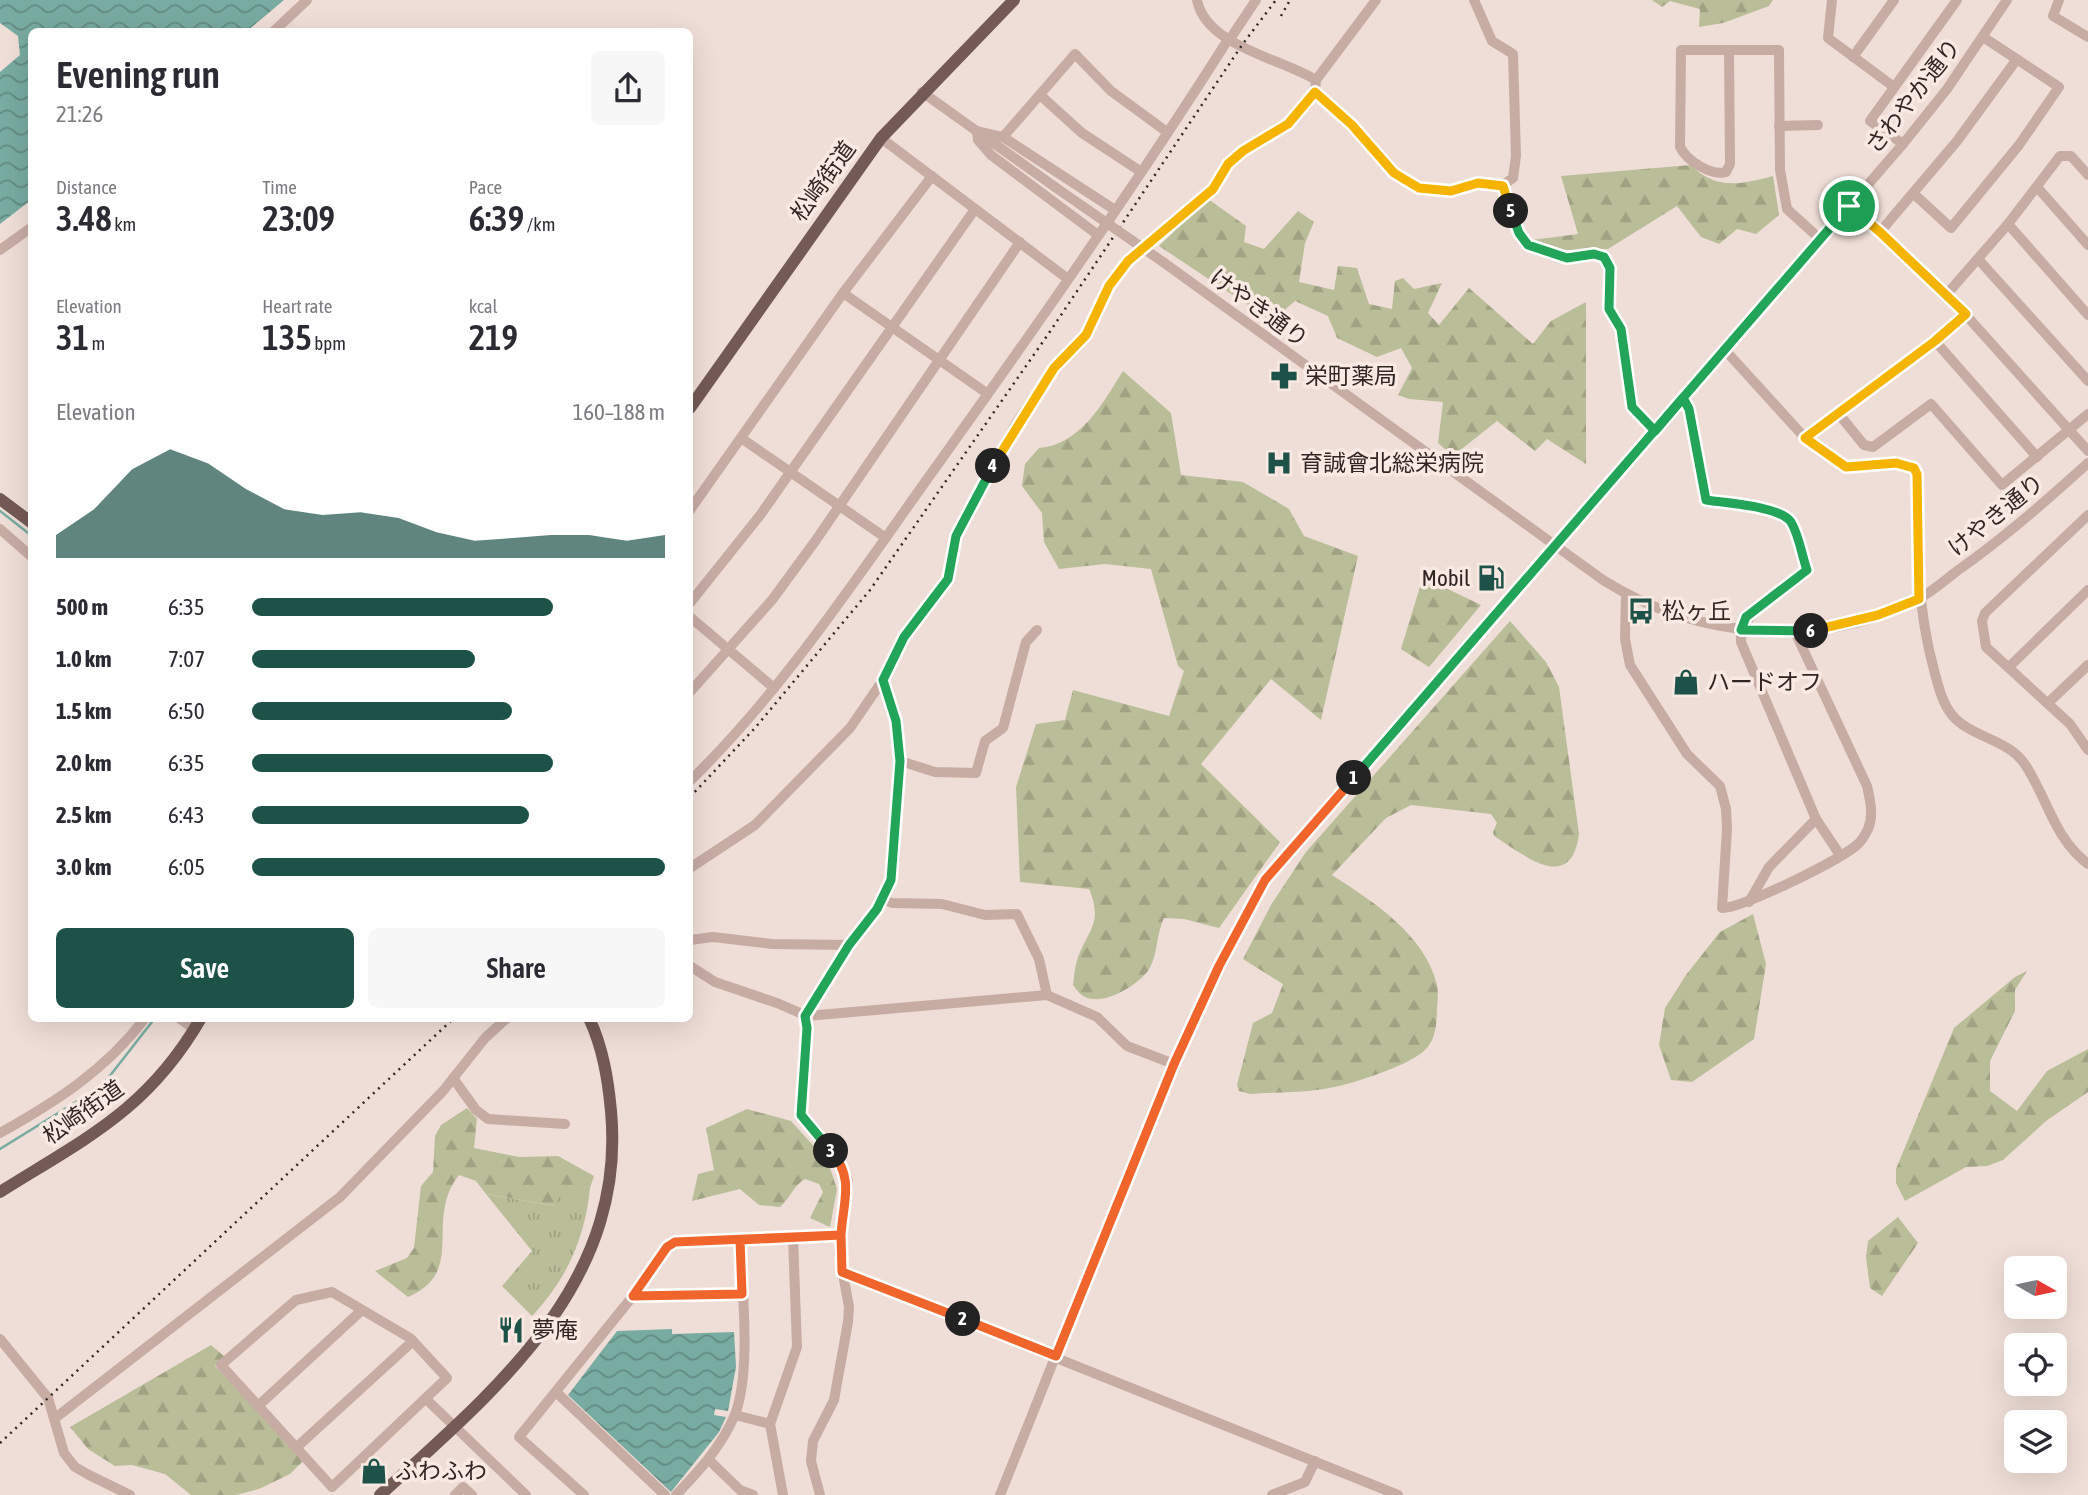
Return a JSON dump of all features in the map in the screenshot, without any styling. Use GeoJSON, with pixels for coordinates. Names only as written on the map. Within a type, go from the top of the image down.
{"type":"FeatureCollection","features":[{"type":"Feature","properties":{"kind":"main road","name":"松崎街道"},"geometry":{"type":"LineString","coordinates":[[693,404],[881,138],[922,92],[1014,0]]}},
{"type":"Feature","properties":{"kind":"main road"},"geometry":{"type":"LineString","coordinates":[[0,499],[28,520]]}},
{"type":"Feature","properties":{"kind":"main road"},"geometry":{"type":"LineString","coordinates":[[380,1495],[520,1361],[576,1284],[599,1229],[610,1180],[613,1136],[609,1092],[600,1048],[590,1022]]}},
{"type":"Feature","properties":{"kind":"main road","name":"松崎街道"},"geometry":{"type":"LineString","coordinates":[[0,1192],[124,1114],[163,1075],[197,1024]]}},
{"type":"Feature","properties":{"kind":"street"},"geometry":{"type":"LineString","coordinates":[[277,28],[307,0]]}},
{"type":"Feature","properties":{"kind":"street"},"geometry":{"type":"LineString","coordinates":[[1197,0],[1199,11],[1216,32],[1315,80]]}},
{"type":"Feature","properties":{"kind":"street"},"geometry":{"type":"LineString","coordinates":[[693,778],[775,688],[886,538],[1068,279],[1256,0]]}},
{"type":"Feature","properties":{"kind":"street"},"geometry":{"type":"LineString","coordinates":[[693,866],[755,825],[850,727],[883,680],[904,637],[948,579],[956,536],[1017,422],[1054,368],[1086,335],[1109,286],[1128,261],[1213,189],[1228,164],[1243,151],[1288,124],[1315,92],[1315,80],[1376,0]]}},
{"type":"Feature","properties":{"kind":"street"},"geometry":{"type":"LineString","coordinates":[[1315,92],[1352,125],[1394,173],[1419,188],[1451,191],[1478,183],[1503,186],[1513,178],[1516,156],[1513,54],[1510,49],[1492,41],[1474,0]]}},
{"type":"Feature","properties":{"kind":"street"},"geometry":{"type":"LineString","coordinates":[[1832,0],[1828,38],[1894,87]]}},
{"type":"Feature","properties":{"kind":"street"},"geometry":{"type":"LineString","coordinates":[[1853,57],[1894,0]]}},
{"type":"Feature","properties":{"kind":"street"},"geometry":{"type":"LineString","coordinates":[[1903,144],[1870,121],[1957,0]]}},
{"type":"Feature","properties":{"kind":"street","name":"さわやか通り"},"geometry":{"type":"LineString","coordinates":[[1000,1495],[1174,1064],[1219,966],[1265,880],[1903,144],[1983,37],[2007,0]]}},
{"type":"Feature","properties":{"kind":"street"},"geometry":{"type":"LineString","coordinates":[[2059,0],[2052,10],[2053,16],[2088,37]]}},
{"type":"Feature","properties":{"kind":"street"},"geometry":{"type":"LineString","coordinates":[[1914,194],[1951,228],[2019,145],[2059,87],[1983,37]]}},
{"type":"Feature","properties":{"kind":"street"},"geometry":{"type":"LineString","coordinates":[[1729,50],[1730,164],[1726,172],[1714,173],[1684,154],[1680,147],[1681,50],[1729,50],[1779,50],[1780,170],[1787,209],[1820,239]]}},
{"type":"Feature","properties":{"kind":"street"},"geometry":{"type":"LineString","coordinates":[[1003,137],[1075,54],[1111,91],[1167,132]]}},
{"type":"Feature","properties":{"kind":"street"},"geometry":{"type":"LineString","coordinates":[[1880,232],[1957,142],[2017,59]]}},
{"type":"Feature","properties":{"kind":"street"},"geometry":{"type":"LineString","coordinates":[[922,92],[976,131],[1003,137],[1115,210]]}},
{"type":"Feature","properties":{"kind":"street"},"geometry":{"type":"LineString","coordinates":[[1040,95],[1082,133],[1140,171]]}},
{"type":"Feature","properties":{"kind":"street"},"geometry":{"type":"LineString","coordinates":[[1779,126],[1818,125]]}},
{"type":"Feature","properties":{"kind":"street"},"geometry":{"type":"LineString","coordinates":[[976,131],[978,140],[991,155],[1098,235]]}},
{"type":"Feature","properties":{"kind":"street","name":"けやき通り"},"geometry":{"type":"LineString","coordinates":[[976,131],[1163,262],[1555,547],[1626,594],[1670,612],[1741,630],[1795,632],[1836,627],[1919,599],[2031,515],[2088,463]]}},
{"type":"Feature","properties":{"kind":"street"},"geometry":{"type":"LineString","coordinates":[[881,138],[1068,279]]}},
{"type":"Feature","properties":{"kind":"street"},"geometry":{"type":"LineString","coordinates":[[1947,294],[2008,224],[2060,156],[2070,156],[2087,171]]}},
{"type":"Feature","properties":{"kind":"street"},"geometry":{"type":"LineString","coordinates":[[693,506],[843,293],[932,176]]}},
{"type":"Feature","properties":{"kind":"street"},"geometry":{"type":"LineString","coordinates":[[1503,186],[1519,233],[1528,245],[1567,258],[1594,254],[1604,257],[1610,268],[1609,309],[1621,329],[1632,407],[1655,431]]}},
{"type":"Feature","properties":{"kind":"street"},"geometry":{"type":"LineString","coordinates":[[2037,187],[2088,245]]}},
{"type":"Feature","properties":{"kind":"street"},"geometry":{"type":"LineString","coordinates":[[1849,206],[1947,294],[2088,451]]}},
{"type":"Feature","properties":{"kind":"street"},"geometry":{"type":"LineString","coordinates":[[693,599],[790,473],[975,209]]}},
{"type":"Feature","properties":{"kind":"street"},"geometry":{"type":"LineString","coordinates":[[2008,224],[2088,315]]}},
{"type":"Feature","properties":{"kind":"street"},"geometry":{"type":"LineString","coordinates":[[0,250],[28,230]]}},
{"type":"Feature","properties":{"kind":"street"},"geometry":{"type":"LineString","coordinates":[[693,689],[772,600],[1020,242]]}},
{"type":"Feature","properties":{"kind":"street"},"geometry":{"type":"LineString","coordinates":[[1978,259],[2088,381]]}},
{"type":"Feature","properties":{"kind":"street"},"geometry":{"type":"LineString","coordinates":[[843,293],[988,394]]}},
{"type":"Feature","properties":{"kind":"street"},"geometry":{"type":"LineString","coordinates":[[1805,438],[1935,341],[1966,314]]}},
{"type":"Feature","properties":{"kind":"street"},"geometry":{"type":"LineString","coordinates":[[1935,341],[2037,457]]}},
{"type":"Feature","properties":{"kind":"street"},"geometry":{"type":"LineString","coordinates":[[1725,350],[1805,438],[1846,467],[1896,463],[1914,468],[1917,474],[1919,599],[1938,683],[1951,715],[2014,753],[2026,764],[2058,833],[2073,853],[2088,864]]}},
{"type":"Feature","properties":{"kind":"street"},"geometry":{"type":"LineString","coordinates":[[1683,398],[1689,409],[1706,500],[1754,507],[1784,517],[1791,523],[1807,570],[1746,617],[1741,630],[1745,657],[1816,819],[1840,855]]}},
{"type":"Feature","properties":{"kind":"street"},"geometry":{"type":"LineString","coordinates":[[1838,413],[1864,445],[1873,447],[1931,404],[2002,485],[2088,414]]}},
{"type":"Feature","properties":{"kind":"street"},"geometry":{"type":"LineString","coordinates":[[741,438],[886,538]]}},
{"type":"Feature","properties":{"kind":"street"},"geometry":{"type":"LineString","coordinates":[[2087,744],[2049,702],[1986,646],[1982,621],[1985,613],[2088,515]]}},
{"type":"Feature","properties":{"kind":"street"},"geometry":{"type":"LineString","coordinates":[[0,529],[28,554]]}},
{"type":"Feature","properties":{"kind":"street"},"geometry":{"type":"LineString","coordinates":[[2009,667],[2088,590]]}},
{"type":"Feature","properties":{"kind":"street"},"geometry":{"type":"LineString","coordinates":[[1626,594],[1625,639],[1630,665],[1687,754],[1720,786],[1726,809],[1727,829],[1722,908],[1732,909],[1749,902],[1840,855],[1859,844],[1868,828],[1872,810],[1867,786],[1795,632]]}},
{"type":"Feature","properties":{"kind":"street"},"geometry":{"type":"LineString","coordinates":[[693,620],[775,688]]}},
{"type":"Feature","properties":{"kind":"street"},"geometry":{"type":"LineString","coordinates":[[900,761],[935,772],[976,773],[985,741],[1003,729],[1026,642],[1037,631]]}},
{"type":"Feature","properties":{"kind":"street"},"geometry":{"type":"LineString","coordinates":[[2049,702],[2088,665]]}},
{"type":"Feature","properties":{"kind":"street"},"geometry":{"type":"LineString","coordinates":[[820,1495],[811,1461],[813,1441],[834,1400],[848,1322],[849,1307],[842,1272],[841,1235],[847,1195],[846,1172],[841,1162],[801,1115],[806,1016],[849,945],[883,899],[891,880],[895,855],[900,761],[896,721],[883,680]]}},
{"type":"Feature","properties":{"kind":"street"},"geometry":{"type":"LineString","coordinates":[[1749,902],[1769,867],[1816,819]]}},
{"type":"Feature","properties":{"kind":"street"},"geometry":{"type":"LineString","coordinates":[[883,899],[892,903],[942,904],[985,915],[1017,914],[1039,959],[1047,995]]}},
{"type":"Feature","properties":{"kind":"street"},"geometry":{"type":"LineString","coordinates":[[693,940],[713,937],[772,944],[849,945]]}},
{"type":"Feature","properties":{"kind":"street"},"geometry":{"type":"LineString","coordinates":[[693,968],[715,982],[806,1016],[1047,995],[1097,1017],[1127,1046],[1174,1064]]}},
{"type":"Feature","properties":{"kind":"street"},"geometry":{"type":"LineString","coordinates":[[0,1133],[78,1087],[142,1022]]}},
{"type":"Feature","properties":{"kind":"street"},"geometry":{"type":"LineString","coordinates":[[54,1419],[323,1212],[453,1078],[485,1038],[503,1022]]}},
{"type":"Feature","properties":{"kind":"street"},"geometry":{"type":"LineString","coordinates":[[453,1078],[476,1110],[488,1119],[565,1124]]}},
{"type":"Feature","properties":{"kind":"street"},"geometry":{"type":"LineString","coordinates":[[580,1494],[519,1437],[633,1296],[670,1244],[681,1241],[841,1235]]}},
{"type":"Feature","properties":{"kind":"street"},"geometry":{"type":"LineString","coordinates":[[783,1495],[770,1424],[797,1347],[793,1237]]}},
{"type":"Feature","properties":{"kind":"street"},"geometry":{"type":"LineString","coordinates":[[676,1495],[709,1460],[735,1415],[743,1369],[740,1240]]}},
{"type":"Feature","properties":{"kind":"street"},"geometry":{"type":"LineString","coordinates":[[842,1272],[1056,1356],[1130,1390],[1398,1495]]}},
{"type":"Feature","properties":{"kind":"street"},"geometry":{"type":"LineString","coordinates":[[323,1495],[332,1487],[426,1399],[447,1378],[413,1341],[332,1292],[296,1300],[221,1365],[298,1446],[332,1487]]}},
{"type":"Feature","properties":{"kind":"street"},"geometry":{"type":"LineString","coordinates":[[633,1296],[742,1294]]}},
{"type":"Feature","properties":{"kind":"street"},"geometry":{"type":"LineString","coordinates":[[258,1406],[362,1310]]}},
{"type":"Feature","properties":{"kind":"street"},"geometry":{"type":"LineString","coordinates":[[0,1339],[48,1398],[64,1453],[75,1467],[130,1495]]}},
{"type":"Feature","properties":{"kind":"street"},"geometry":{"type":"LineString","coordinates":[[298,1446],[413,1341]]}},
{"type":"Feature","properties":{"kind":"street"},"geometry":{"type":"LineString","coordinates":[[557,1393],[665,1495]]}},
{"type":"Feature","properties":{"kind":"street"},"geometry":{"type":"LineString","coordinates":[[426,1399],[526,1495]]}},
{"type":"Feature","properties":{"kind":"street"},"geometry":{"type":"LineString","coordinates":[[735,1415],[770,1424]]}},
{"type":"Feature","properties":{"kind":"street"},"geometry":{"type":"LineString","coordinates":[[709,1460],[740,1490],[753,1495]]}},
{"type":"Feature","properties":{"kind":"street"},"geometry":{"type":"LineString","coordinates":[[1272,1495],[1305,1482],[1315,1461]]}},
{"type":"Feature","properties":{"kind":"street"},"geometry":{"type":"LineString","coordinates":[[455,1495],[463,1487],[472,1495]]}},
{"type":"Feature","properties":{"kind":"green space"},"geometry":{"type":"Polygon","coordinates":[[[1652,0],[1773,0],[1769,6],[1723,23],[1699,27],[1700,9],[1670,1],[1662,7],[1652,0]]]}},
{"type":"Feature","properties":{"kind":"green space"},"geometry":{"type":"Polygon","coordinates":[[[1691,165],[1710,179],[1720,182],[1740,183],[1773,176],[1779,215],[1756,234],[1737,229],[1719,244],[1701,237],[1677,206],[1608,249],[1565,250],[1532,240],[1578,234],[1561,176],[1691,165]]]}},
{"type":"Feature","properties":{"kind":"green space"},"geometry":{"type":"Polygon","coordinates":[[[1208,199],[1246,226],[1244,242],[1264,249],[1298,211],[1314,222],[1305,243],[1299,282],[1334,290],[1338,266],[1357,268],[1369,304],[1392,309],[1395,281],[1403,278],[1414,289],[1442,283],[1428,313],[1439,325],[1469,288],[1533,344],[1551,321],[1586,302],[1586,464],[1547,439],[1535,451],[1497,421],[1453,456],[1438,443],[1443,402],[1409,399],[1398,395],[1412,368],[1401,348],[1377,357],[1337,338],[1328,316],[1295,301],[1272,321],[1159,246],[1208,199]]]}},
{"type":"Feature","properties":{"kind":"green space"},"geometry":{"type":"Polygon","coordinates":[[[1123,371],[1171,413],[1181,475],[1243,482],[1289,509],[1304,536],[1358,556],[1321,720],[1271,679],[1201,764],[1280,842],[1219,928],[1184,919],[1164,918],[1154,959],[1148,971],[1136,983],[1119,993],[1093,999],[1081,995],[1073,985],[1078,957],[1095,918],[1093,900],[1089,889],[1020,882],[1016,787],[1036,724],[1065,720],[1073,690],[1169,716],[1184,671],[1178,666],[1151,569],[1105,564],[1059,569],[1044,542],[1042,513],[1022,486],[1025,464],[1039,448],[1054,445],[1078,431],[1098,409],[1123,371]]]}},
{"type":"Feature","properties":{"kind":"green space"},"geometry":{"type":"Polygon","coordinates":[[[1423,577],[1481,605],[1429,667],[1401,649],[1423,577]]]}},
{"type":"Feature","properties":{"kind":"green space"},"geometry":{"type":"Polygon","coordinates":[[[1510,621],[1546,662],[1559,687],[1579,834],[1574,852],[1567,863],[1556,866],[1532,860],[1494,836],[1497,823],[1491,814],[1411,805],[1386,818],[1332,875],[1380,908],[1421,950],[1431,967],[1438,988],[1436,1028],[1431,1042],[1416,1057],[1348,1084],[1306,1091],[1250,1094],[1239,1091],[1237,1085],[1253,1023],[1272,1013],[1283,984],[1243,959],[1271,905],[1306,852],[1510,621]]]}},
{"type":"Feature","properties":{"kind":"green space"},"geometry":{"type":"Polygon","coordinates":[[[1753,914],[1766,964],[1754,1039],[1692,1082],[1671,1080],[1659,1045],[1665,1008],[1686,975],[1720,932],[1753,914]]]}},
{"type":"Feature","properties":{"kind":"green space"},"geometry":{"type":"Polygon","coordinates":[[[2027,971],[2015,990],[2015,1011],[1990,1061],[1990,1091],[2017,1111],[2047,1071],[2088,1049],[2088,1092],[2046,1121],[2003,1160],[1987,1166],[1966,1167],[1905,1201],[1896,1183],[1896,1169],[1954,1028],[2015,977],[2027,971]]]}},
{"type":"Feature","properties":{"kind":"green space"},"geometry":{"type":"Polygon","coordinates":[[[467,1108],[477,1119],[474,1148],[519,1157],[558,1156],[594,1176],[590,1188],[556,1186],[556,1206],[486,1194],[476,1181],[459,1175],[449,1192],[444,1209],[441,1259],[436,1273],[426,1286],[408,1297],[375,1271],[407,1258],[414,1248],[421,1186],[433,1172],[435,1136],[441,1125],[467,1108]]]}},
{"type":"Feature","properties":{"kind":"green space"},"geometry":{"type":"Polygon","coordinates":[[[747,1109],[791,1121],[828,1162],[837,1189],[830,1227],[810,1218],[823,1192],[819,1184],[805,1179],[780,1207],[759,1205],[740,1189],[692,1201],[698,1174],[714,1170],[706,1128],[747,1109]]]}},
{"type":"Feature","properties":{"kind":"green space"},"geometry":{"type":"Polygon","coordinates":[[[556,1185],[590,1188],[588,1206],[572,1257],[555,1287],[532,1316],[502,1286],[532,1251],[486,1194],[555,1206],[556,1185]]]}},
{"type":"Feature","properties":{"kind":"green space"},"geometry":{"type":"Polygon","coordinates":[[[1898,1217],[1918,1243],[1882,1296],[1870,1288],[1866,1257],[1868,1241],[1898,1217]]]}},
{"type":"Feature","properties":{"kind":"green space"},"geometry":{"type":"Polygon","coordinates":[[[211,1345],[225,1357],[215,1366],[304,1460],[290,1474],[259,1489],[236,1495],[191,1495],[165,1474],[132,1465],[115,1466],[88,1449],[70,1427],[211,1345]]]}},
{"type":"Feature","properties":{"kind":"water"},"geometry":{"type":"Polygon","coordinates":[[[0,0],[284,0],[251,28],[28,28],[28,202],[0,224],[0,72],[20,55],[18,36],[0,23],[0,0]]]}},
{"type":"Feature","properties":{"kind":"water"},"geometry":{"type":"Polygon","coordinates":[[[672,1329],[672,1334],[734,1332],[736,1367],[728,1411],[715,1409],[714,1415],[726,1417],[719,1432],[671,1492],[568,1395],[617,1331],[672,1329]]]}},
{"type":"Feature","properties":{"kind":"waterway"},"geometry":{"type":"LineString","coordinates":[[0,511],[28,533]]}},
{"type":"Feature","properties":{"kind":"waterway"},"geometry":{"type":"LineString","coordinates":[[0,1149],[102,1086],[152,1022]]}},
{"type":"Feature","properties":{"kind":"railway"},"geometry":{"type":"LineString","coordinates":[[693,794],[755,728],[870,590],[1049,333],[1242,45],[1276,0]]}},
{"type":"Feature","properties":{"kind":"railway"},"geometry":{"type":"LineString","coordinates":[[1281,16],[1290,0]]}},
{"type":"Feature","properties":{"kind":"railway"},"geometry":{"type":"LineString","coordinates":[[0,1443],[450,1022]]}},
{"type":"Feature","properties":{"kind":"place","name":"栄町薬局"},"geometry":{"type":"Point","coordinates":[1284,376]}},
{"type":"Feature","properties":{"kind":"place","name":"育誠會北総栄病院"},"geometry":{"type":"Point","coordinates":[1279,463]}},
{"type":"Feature","properties":{"kind":"place","name":"Mobil"},"geometry":{"type":"Point","coordinates":[1491,578]}},
{"type":"Feature","properties":{"kind":"place","name":"松ヶ丘"},"geometry":{"type":"Point","coordinates":[1641,611]}},
{"type":"Feature","properties":{"kind":"place","name":"ハードオフ"},"geometry":{"type":"Point","coordinates":[1686,682]}},
{"type":"Feature","properties":{"kind":"place","name":"夢庵"},"geometry":{"type":"Point","coordinates":[511,1330]}},
{"type":"Feature","properties":{"kind":"place","name":"ふわふわ"},"geometry":{"type":"Point","coordinates":[374,1471]}},
{"type":"Feature","properties":{"kind":"route"},"geometry":{"type":"LineString","coordinates":[[1849,206],[1725,350],[1655,431],[1571,528],[1265,880],[1219,966],[1174,1064],[1056,1356],[842,1272],[839,1252],[841,1235],[681,1241],[675,1242],[667,1247],[633,1296],[742,1294],[740,1240],[841,1235],[847,1195],[846,1172],[841,1162],[801,1115],[807,1028],[805,1016],[849,945],[877,909],[891,880],[895,855],[900,761],[896,721],[883,680],[904,637],[948,579],[956,536],[976,494],[1017,422],[1054,368],[1086,335],[1109,286],[1128,261],[1155,241],[1213,189],[1228,164],[1265,136],[1288,124],[1315,92],[1352,125],[1403,180],[1432,191],[1451,191],[1478,183],[1503,186],[1519,233],[1528,245],[1567,258],[1594,254],[1604,257],[1610,268],[1609,309],[1611,317],[1621,329],[1632,407],[1655,431],[1683,398],[1689,409],[1706,500],[1777,513],[1791,523],[1807,570],[1746,617],[1741,630],[1806,631],[1836,627],[1919,599],[1917,474],[1914,468],[1896,463],[1846,467],[1805,438],[1935,341],[1966,314],[1849,206]]}}]}
